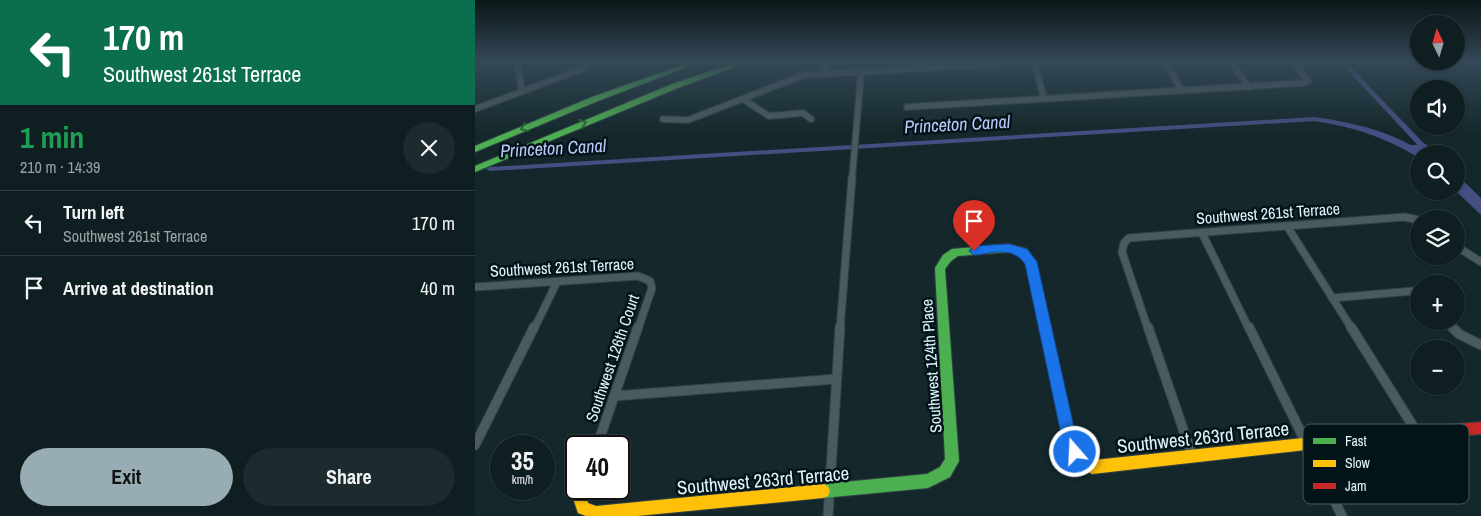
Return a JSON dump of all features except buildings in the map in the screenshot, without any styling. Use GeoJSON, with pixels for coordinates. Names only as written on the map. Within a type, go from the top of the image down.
{"type":"FeatureCollection","features":[{"type":"Feature","properties":{"kind":"main road"},"geometry":{"type":"LineString","coordinates":[[475,149],[633,85]]}},
{"type":"Feature","properties":{"kind":"main road"},"geometry":{"type":"LineString","coordinates":[[475,169],[678,85]]}},
{"type":"Feature","properties":{"kind":"main road","name":"Southwest 124th Place"},"geometry":{"type":"LineString","coordinates":[[945,472],[953,461],[940,268],[947,258],[956,252],[1009,248],[1023,252],[1031,262],[1070,443],[1080,460]]}},
{"type":"Feature","properties":{"kind":"main road","name":"Southwest 263rd Terrace"},"geometry":{"type":"LineString","coordinates":[[1080,460],[1092,467],[1303,444]]}},
{"type":"Feature","properties":{"kind":"main road","name":"Southwest 263rd Terrace"},"geometry":{"type":"LineString","coordinates":[[581,500],[583,508],[596,513],[928,481],[945,472]]}},
{"type":"Feature","properties":{"kind":"street"},"geometry":{"type":"LineString","coordinates":[[521,85],[522,91]]}},
{"type":"Feature","properties":{"kind":"street"},"geometry":{"type":"LineString","coordinates":[[475,109],[536,85]]}},
{"type":"Feature","properties":{"kind":"street"},"geometry":{"type":"LineString","coordinates":[[663,119],[688,120],[778,85]]}},
{"type":"Feature","properties":{"kind":"street"},"geometry":{"type":"LineString","coordinates":[[828,516],[836,379],[860,85]]}},
{"type":"Feature","properties":{"kind":"street"},"geometry":{"type":"LineString","coordinates":[[1040,85],[1044,99]]}},
{"type":"Feature","properties":{"kind":"street"},"geometry":{"type":"LineString","coordinates":[[1179,85],[1182,91]]}},
{"type":"Feature","properties":{"kind":"street"},"geometry":{"type":"LineString","coordinates":[[907,107],[1275,85]]}},
{"type":"Feature","properties":{"kind":"street"},"geometry":{"type":"LineString","coordinates":[[743,99],[769,116],[803,113],[811,119]]}},
{"type":"Feature","properties":{"kind":"street","name":"Southwest 261st Terrace"},"geometry":{"type":"LineString","coordinates":[[1192,455],[1122,252],[1124,243],[1129,238],[1404,217],[1410,218]]}},
{"type":"Feature","properties":{"kind":"street"},"geometry":{"type":"LineString","coordinates":[[1287,226],[1411,424]]}},
{"type":"Feature","properties":{"kind":"street"},"geometry":{"type":"LineString","coordinates":[[1202,233],[1303,436]]}},
{"type":"Feature","properties":{"kind":"street"},"geometry":{"type":"LineString","coordinates":[[1465,252],[1481,262]]}},
{"type":"Feature","properties":{"kind":"street","name":"Southwest 261st Terrace"},"geometry":{"type":"LineString","coordinates":[[475,287],[638,276],[650,280]]}},
{"type":"Feature","properties":{"kind":"street","name":"Southwest 126th Court"},"geometry":{"type":"LineString","coordinates":[[601,435],[652,288],[650,280]]}},
{"type":"Feature","properties":{"kind":"street"},"geometry":{"type":"LineString","coordinates":[[476,440],[557,282]]}},
{"type":"Feature","properties":{"kind":"street"},"geometry":{"type":"LineString","coordinates":[[1332,298],[1410,293]]}},
{"type":"Feature","properties":{"kind":"street"},"geometry":{"type":"LineString","coordinates":[[1455,330],[1481,345]]}},
{"type":"Feature","properties":{"kind":"street"},"geometry":{"type":"LineString","coordinates":[[614,396],[836,379]]}},
{"type":"Feature","properties":{"kind":"street"},"geometry":{"type":"LineString","coordinates":[[1336,504],[1342,516]]}},
{"type":"Feature","properties":{"kind":"water"},"geometry":{"type":"Polygon","coordinates":[[[1410,145],[1410,152],[1401,146],[1410,145]]]}},
{"type":"Feature","properties":{"kind":"water"},"geometry":{"type":"Polygon","coordinates":[[[1465,183],[1481,198],[1481,215],[1465,200],[1465,183]]]}},
{"type":"Feature","properties":{"kind":"waterway","name":"Princeton Canal"},"geometry":{"type":"LineString","coordinates":[[1365,85],[1421,145]]}},
{"type":"Feature","properties":{"kind":"waterway","name":"Princeton Canal"},"geometry":{"type":"LineString","coordinates":[[490,169],[1314,119],[1342,123],[1368,130],[1410,149]]}},
{"type":"Feature","properties":{"kind":"traffic: fast"},"geometry":{"type":"LineString","coordinates":[[475,149],[633,85]]}},
{"type":"Feature","properties":{"kind":"traffic: fast"},"geometry":{"type":"LineString","coordinates":[[475,169],[678,85]]}},
{"type":"Feature","properties":{"kind":"traffic: fast"},"geometry":{"type":"LineString","coordinates":[[823,491],[928,481],[945,472],[952,461],[940,268],[947,258],[956,252],[1009,248],[1023,252],[1031,262],[1063,411]]}},
{"type":"Feature","properties":{"kind":"traffic: slow"},"geometry":{"type":"LineString","coordinates":[[1063,411],[1068,436],[1074,450],[1084,462],[1092,467],[1303,444]]}},
{"type":"Feature","properties":{"kind":"traffic: slow"},"geometry":{"type":"LineString","coordinates":[[581,500],[583,508],[596,513],[823,491]]}},
{"type":"Feature","properties":{"kind":"traffic: jam"},"geometry":{"type":"LineString","coordinates":[[1469,429],[1481,428]]}},
{"type":"Feature","properties":{"kind":"route"},"geometry":{"type":"LineString","coordinates":[[974,251],[1009,248],[1023,252],[1031,262],[1070,443],[1075,452]]}}]}
